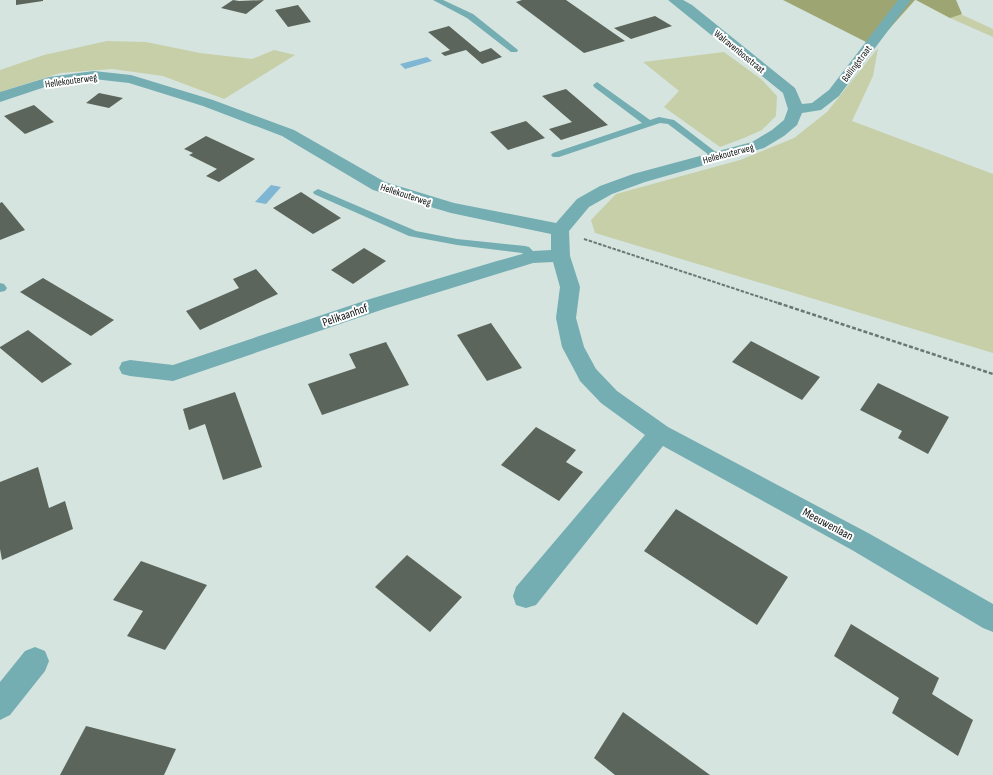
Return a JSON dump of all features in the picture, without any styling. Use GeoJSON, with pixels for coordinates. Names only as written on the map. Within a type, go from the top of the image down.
{"type":"FeatureCollection","features":[{"type":"Feature","properties":{"kind":"street","name":"Walravenbosstraat"},"geometry":{"type":"LineString","coordinates":[[674,0],[687,8],[790,91],[796,109]]}},
{"type":"Feature","properties":{"kind":"street","name":"Ballingstraat"},"geometry":{"type":"LineString","coordinates":[[796,109],[816,107],[834,93],[905,0]]}},
{"type":"Feature","properties":{"kind":"street","name":"Hellekouterweg"},"geometry":{"type":"LineString","coordinates":[[0,97],[49,81],[94,75],[132,80],[208,102],[288,134],[379,186],[451,208],[560,230],[583,203],[606,190],[639,178],[758,145],[772,137],[791,122],[796,109]]}},
{"type":"Feature","properties":{"kind":"street","name":"Meeuwenlaan"},"geometry":{"type":"LineString","coordinates":[[560,230],[561,256],[570,286],[566,318],[573,347],[588,375],[609,397],[660,433],[862,542],[993,619]]}},
{"type":"Feature","properties":{"kind":"street","name":"Pelikaanhof"},"geometry":{"type":"LineString","coordinates":[[130,368],[173,373],[377,304],[504,264],[533,257],[561,256]]}},
{"type":"Feature","properties":{"kind":"street"},"geometry":{"type":"LineString","coordinates":[[526,596],[660,433]]}},
{"type":"Feature","properties":{"kind":"street"},"geometry":{"type":"LineString","coordinates":[[0,705],[34,661]]}},
{"type":"Feature","properties":{"kind":"lane"},"geometry":{"type":"LineString","coordinates":[[437,0],[470,16],[514,50]]}},
{"type":"Feature","properties":{"kind":"lane"},"geometry":{"type":"LineString","coordinates":[[597,85],[649,124]]}},
{"type":"Feature","properties":{"kind":"lane"},"geometry":{"type":"LineString","coordinates":[[556,156],[659,120],[671,122],[716,156]]}},
{"type":"Feature","properties":{"kind":"lane"},"geometry":{"type":"LineString","coordinates":[[318,192],[413,234],[457,242],[525,250],[533,257]]}},
{"type":"Feature","properties":{"kind":"path"},"geometry":{"type":"LineString","coordinates":[[560,230],[607,248],[993,374]]}},
{"type":"Feature","properties":{"kind":"green space"},"geometry":{"type":"Polygon","coordinates":[[[783,0],[915,0],[874,46],[783,0]]]}},
{"type":"Feature","properties":{"kind":"green space"},"geometry":{"type":"Polygon","coordinates":[[[916,0],[930,0],[993,29],[993,37],[950,18],[916,0]]]}},
{"type":"Feature","properties":{"kind":"green space"},"geometry":{"type":"Polygon","coordinates":[[[916,0],[956,0],[962,14],[950,18],[916,0]]]}},
{"type":"Feature","properties":{"kind":"green space"},"geometry":{"type":"Polygon","coordinates":[[[107,41],[146,42],[200,53],[252,59],[274,50],[295,55],[224,99],[163,76],[112,69],[60,73],[0,92],[0,70],[44,55],[107,41]]]}},
{"type":"Feature","properties":{"kind":"green space"},"geometry":{"type":"Polygon","coordinates":[[[878,48],[873,76],[852,121],[993,174],[993,353],[595,233],[591,220],[616,194],[740,160],[794,138],[827,112],[878,48]]]}},
{"type":"Feature","properties":{"kind":"green space"},"geometry":{"type":"Polygon","coordinates":[[[724,52],[761,79],[777,96],[776,116],[762,130],[720,147],[664,107],[679,91],[643,62],[724,52]]]}},
{"type":"Feature","properties":{"kind":"water"},"geometry":{"type":"Polygon","coordinates":[[[427,57],[432,61],[405,69],[400,64],[427,57]]]}},
{"type":"Feature","properties":{"kind":"water"},"geometry":{"type":"Polygon","coordinates":[[[271,185],[281,187],[266,204],[255,202],[271,185]]]}},
{"type":"Feature","properties":{"kind":"building"},"geometry":{"type":"Polygon","coordinates":[[[16,0],[43,0],[43,1],[16,5],[16,0]]]}},
{"type":"Feature","properties":{"kind":"building"},"geometry":{"type":"Polygon","coordinates":[[[233,0],[264,0],[246,14],[221,8],[233,0]]]}},
{"type":"Feature","properties":{"kind":"building"},"geometry":{"type":"Polygon","coordinates":[[[522,0],[566,0],[625,41],[584,53],[516,2],[522,0]]]}},
{"type":"Feature","properties":{"kind":"building"},"geometry":{"type":"Polygon","coordinates":[[[298,5],[311,22],[288,27],[275,10],[298,5]]]}},
{"type":"Feature","properties":{"kind":"building"},"geometry":{"type":"Polygon","coordinates":[[[655,16],[672,26],[631,39],[614,28],[655,16]]]}},
{"type":"Feature","properties":{"kind":"building"},"geometry":{"type":"Polygon","coordinates":[[[449,26],[480,52],[491,48],[502,57],[482,64],[466,50],[445,56],[441,53],[450,50],[428,32],[449,26]]]}},
{"type":"Feature","properties":{"kind":"building"},"geometry":{"type":"Polygon","coordinates":[[[566,89],[608,125],[561,140],[549,129],[572,122],[542,96],[566,89]]]}},
{"type":"Feature","properties":{"kind":"building"},"geometry":{"type":"Polygon","coordinates":[[[99,93],[123,98],[109,108],[86,103],[99,93]]]}},
{"type":"Feature","properties":{"kind":"building"},"geometry":{"type":"Polygon","coordinates":[[[34,105],[54,122],[25,134],[4,116],[34,105]]]}},
{"type":"Feature","properties":{"kind":"building"},"geometry":{"type":"Polygon","coordinates":[[[526,121],[545,138],[508,150],[490,132],[526,121]]]}},
{"type":"Feature","properties":{"kind":"building"},"geometry":{"type":"Polygon","coordinates":[[[206,136],[255,159],[219,182],[206,176],[217,169],[189,155],[193,153],[184,149],[206,136]]]}},
{"type":"Feature","properties":{"kind":"building"},"geometry":{"type":"Polygon","coordinates":[[[301,192],[341,218],[313,234],[273,208],[301,192]]]}},
{"type":"Feature","properties":{"kind":"building"},"geometry":{"type":"Polygon","coordinates":[[[2,202],[25,230],[0,240],[0,203],[2,202]]]}},
{"type":"Feature","properties":{"kind":"building"},"geometry":{"type":"Polygon","coordinates":[[[364,248],[386,261],[353,284],[331,270],[364,248]]]}},
{"type":"Feature","properties":{"kind":"building"},"geometry":{"type":"Polygon","coordinates":[[[256,269],[278,294],[200,330],[186,311],[239,288],[233,279],[256,269]]]}},
{"type":"Feature","properties":{"kind":"building"},"geometry":{"type":"Polygon","coordinates":[[[43,278],[114,320],[91,336],[20,292],[43,278]]]}},
{"type":"Feature","properties":{"kind":"building"},"geometry":{"type":"Polygon","coordinates":[[[491,323],[522,368],[487,381],[457,335],[491,323]]]}},
{"type":"Feature","properties":{"kind":"building"},"geometry":{"type":"Polygon","coordinates":[[[28,330],[72,364],[42,383],[0,348],[28,330]]]}},
{"type":"Feature","properties":{"kind":"building"},"geometry":{"type":"Polygon","coordinates":[[[751,341],[820,377],[802,400],[732,362],[751,341]]]}},
{"type":"Feature","properties":{"kind":"building"},"geometry":{"type":"Polygon","coordinates":[[[386,342],[409,385],[322,415],[308,384],[356,368],[349,354],[386,342]]]}},
{"type":"Feature","properties":{"kind":"building"},"geometry":{"type":"Polygon","coordinates":[[[878,383],[949,417],[928,454],[898,438],[902,431],[860,410],[878,383]]]}},
{"type":"Feature","properties":{"kind":"building"},"geometry":{"type":"Polygon","coordinates":[[[235,392],[262,467],[223,480],[205,424],[189,430],[183,409],[235,392]]]}},
{"type":"Feature","properties":{"kind":"building"},"geometry":{"type":"Polygon","coordinates":[[[536,427],[576,450],[566,462],[583,472],[559,501],[501,465],[536,427]]]}},
{"type":"Feature","properties":{"kind":"building"},"geometry":{"type":"Polygon","coordinates":[[[38,467],[49,508],[65,501],[73,529],[2,560],[0,549],[0,482],[38,467]]]}},
{"type":"Feature","properties":{"kind":"building"},"geometry":{"type":"Polygon","coordinates":[[[676,509],[788,577],[757,625],[644,551],[676,509]]]}},
{"type":"Feature","properties":{"kind":"building"},"geometry":{"type":"Polygon","coordinates":[[[407,555],[462,597],[430,632],[375,587],[407,555]]]}},
{"type":"Feature","properties":{"kind":"building"},"geometry":{"type":"Polygon","coordinates":[[[141,561],[207,585],[165,650],[127,636],[143,611],[113,600],[141,561]]]}},
{"type":"Feature","properties":{"kind":"building"},"geometry":{"type":"Polygon","coordinates":[[[851,624],[939,678],[932,694],[973,720],[958,756],[892,713],[899,698],[834,656],[851,624]]]}},
{"type":"Feature","properties":{"kind":"building"},"geometry":{"type":"Polygon","coordinates":[[[623,712],[710,775],[615,775],[594,758],[623,712]]]}},
{"type":"Feature","properties":{"kind":"building"},"geometry":{"type":"Polygon","coordinates":[[[86,726],[176,749],[164,775],[60,775],[86,726]]]}}]}
